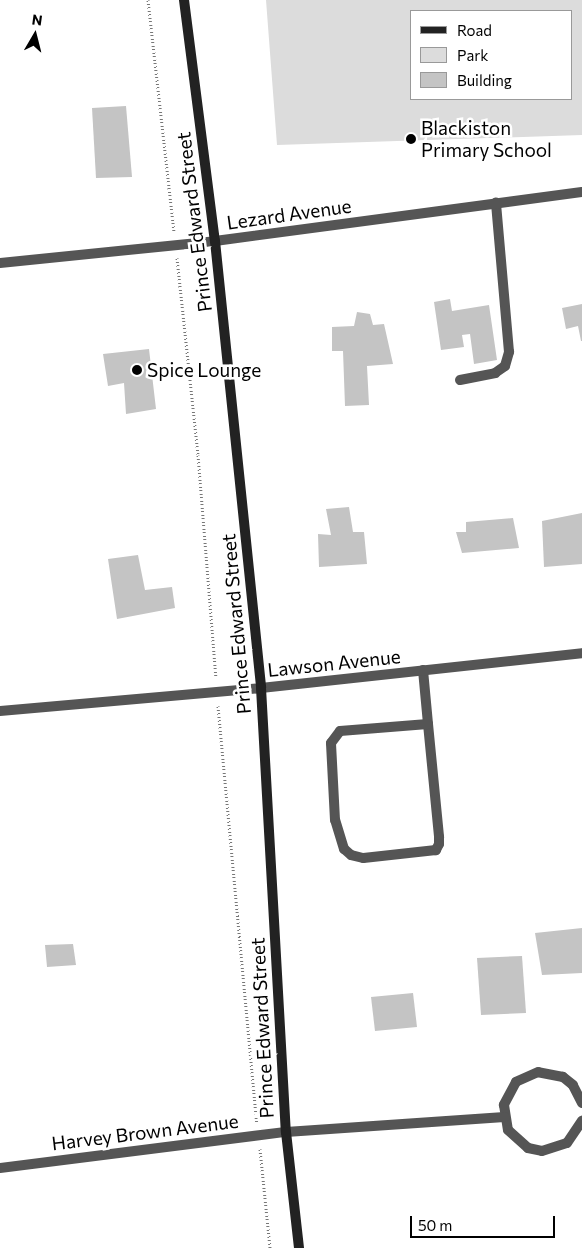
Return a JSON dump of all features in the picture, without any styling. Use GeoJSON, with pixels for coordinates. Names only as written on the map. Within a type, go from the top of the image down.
{"type":"FeatureCollection","features":[{"type":"Feature","properties":{"kind":"main road","name":"Prince Edward Street"},"geometry":{"type":"LineString","coordinates":[[184,0],[215,241],[261,688],[286,1132],[299,1248]]}},
{"type":"Feature","properties":{"kind":"street","name":"Lezard Avenue"},"geometry":{"type":"LineString","coordinates":[[0,264],[175,246],[582,192]]}},
{"type":"Feature","properties":{"kind":"street"},"geometry":{"type":"LineString","coordinates":[[460,380],[496,373],[505,366],[509,352],[496,203]]}},
{"type":"Feature","properties":{"kind":"street","name":"Lawson Avenue"},"geometry":{"type":"LineString","coordinates":[[0,711],[261,688],[582,652]]}},
{"type":"Feature","properties":{"kind":"street"},"geometry":{"type":"LineString","coordinates":[[423,670],[439,837],[436,850],[363,858],[352,855],[344,849],[335,820],[330,743],[340,731],[428,724]]}},
{"type":"Feature","properties":{"kind":"street"},"geometry":{"type":"LineString","coordinates":[[582,1103],[573,1085],[563,1077],[538,1072],[516,1082],[508,1093],[504,1117],[508,1130],[517,1140],[542,1151],[567,1143],[582,1121]]}},
{"type":"Feature","properties":{"kind":"street","name":"Harvey Brown Avenue"},"geometry":{"type":"LineString","coordinates":[[0,1168],[286,1132],[504,1117]]}},
{"type":"Feature","properties":{"kind":"path"},"geometry":{"type":"LineString","coordinates":[[148,0],[198,455],[232,877],[270,1248]]}},
{"type":"Feature","properties":{"kind":"green space"},"geometry":{"type":"Polygon","coordinates":[[[266,0],[582,0],[582,135],[277,145],[266,0]]]}},
{"type":"Feature","properties":{"kind":"building"},"geometry":{"type":"Polygon","coordinates":[[[126,106],[132,177],[96,178],[92,108],[126,106]]]}},
{"type":"Feature","properties":{"kind":"building"},"geometry":{"type":"Polygon","coordinates":[[[450,299],[452,311],[489,305],[497,360],[474,364],[470,334],[462,335],[464,347],[441,350],[434,302],[450,299]]]}},
{"type":"Feature","properties":{"kind":"building"},"geometry":{"type":"Polygon","coordinates":[[[582,304],[581,341],[578,326],[566,329],[562,308],[582,304]]]}},
{"type":"Feature","properties":{"kind":"building"},"geometry":{"type":"Polygon","coordinates":[[[357,312],[370,314],[373,325],[384,324],[393,364],[367,366],[369,405],[345,406],[343,351],[332,351],[332,327],[354,326],[357,312]]]}},
{"type":"Feature","properties":{"kind":"building"},"geometry":{"type":"Polygon","coordinates":[[[149,349],[156,409],[126,414],[124,383],[108,386],[103,354],[149,349]]]}},
{"type":"Feature","properties":{"kind":"building"},"geometry":{"type":"Polygon","coordinates":[[[349,507],[353,532],[364,532],[367,564],[319,567],[318,534],[331,535],[326,509],[349,507]]]}},
{"type":"Feature","properties":{"kind":"building"},"geometry":{"type":"Polygon","coordinates":[[[582,513],[582,564],[544,567],[542,521],[582,513]]]}},
{"type":"Feature","properties":{"kind":"building"},"geometry":{"type":"Polygon","coordinates":[[[513,518],[519,548],[462,553],[456,532],[466,532],[466,522],[513,518]]]}},
{"type":"Feature","properties":{"kind":"building"},"geometry":{"type":"Polygon","coordinates":[[[138,555],[145,590],[172,587],[175,608],[117,619],[108,559],[138,555]]]}},
{"type":"Feature","properties":{"kind":"building"},"geometry":{"type":"Polygon","coordinates":[[[582,928],[582,973],[542,975],[535,933],[582,928]]]}},
{"type":"Feature","properties":{"kind":"building"},"geometry":{"type":"Polygon","coordinates":[[[73,944],[76,965],[47,967],[45,945],[73,944]]]}},
{"type":"Feature","properties":{"kind":"building"},"geometry":{"type":"Polygon","coordinates":[[[522,956],[526,1013],[481,1015],[477,958],[522,956]]]}},
{"type":"Feature","properties":{"kind":"building"},"geometry":{"type":"Polygon","coordinates":[[[413,993],[417,1027],[375,1031],[371,997],[413,993]]]}},
{"type":"Feature","properties":{"kind":"place","name":"Blackiston Primary School"},"geometry":{"type":"Point","coordinates":[411,139]}},
{"type":"Feature","properties":{"kind":"place","name":"Spice Lounge"},"geometry":{"type":"Point","coordinates":[137,370]}}]}
